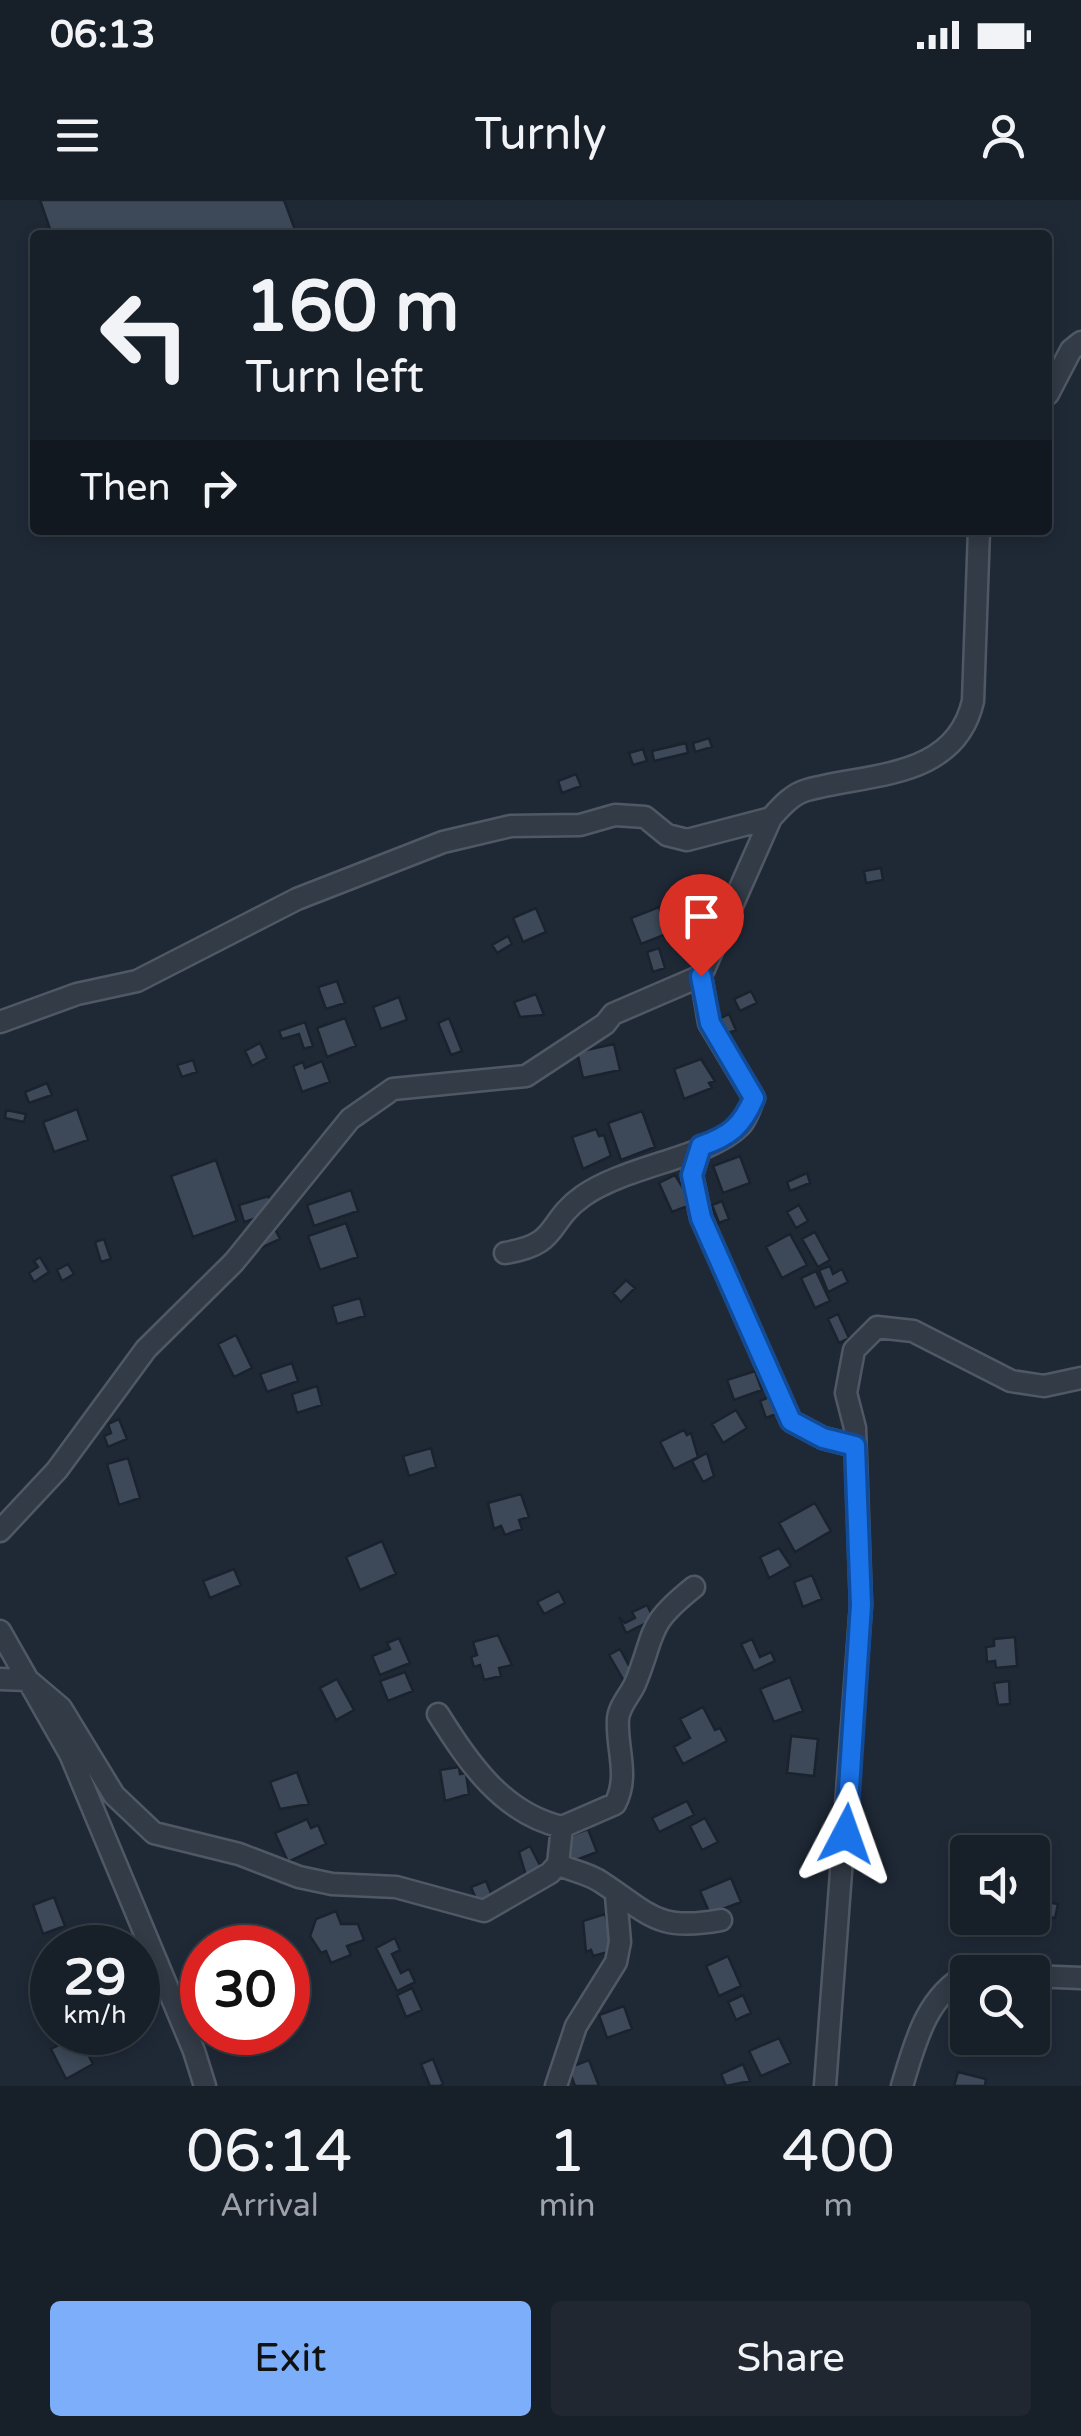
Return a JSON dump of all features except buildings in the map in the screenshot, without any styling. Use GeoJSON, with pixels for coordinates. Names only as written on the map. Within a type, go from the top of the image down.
{"type":"FeatureCollection","features":[{"type":"Feature","properties":{"kind":"street"},"geometry":{"type":"LineString","coordinates":[[1052,387],[1072,350],[1081,342]]}},
{"type":"Feature","properties":{"kind":"street"},"geometry":{"type":"LineString","coordinates":[[0,1022],[77,994],[137,981],[297,899],[443,842],[511,826],[580,825],[615,814],[645,817],[667,834],[687,840],[771,818],[805,790],[892,776],[943,750],[969,720],[974,701],[979,535]]}},
{"type":"Feature","properties":{"kind":"street"},"geometry":{"type":"LineString","coordinates":[[504,1253],[540,1246],[579,1198],[614,1176],[725,1137],[743,1123],[754,1098],[710,1023],[701,976],[771,818]]}},
{"type":"Feature","properties":{"kind":"street"},"geometry":{"type":"LineString","coordinates":[[0,1531],[57,1470],[146,1349],[234,1262],[350,1119],[393,1088],[526,1076],[605,1024],[613,1014],[701,976]]}},
{"type":"Feature","properties":{"kind":"street"},"geometry":{"type":"LineString","coordinates":[[701,1146],[692,1175],[701,1218],[791,1421],[823,1438],[855,1446]]}},
{"type":"Feature","properties":{"kind":"street"},"geometry":{"type":"LineString","coordinates":[[825,2086],[861,1605],[855,1446],[846,1393],[854,1350],[877,1327],[913,1332],[1010,1381],[1044,1386],[1081,1378]]}},
{"type":"Feature","properties":{"kind":"street"},"geometry":{"type":"LineString","coordinates":[[438,1714],[470,1765],[493,1790],[537,1820],[562,1827],[609,1810],[618,1800],[623,1774],[618,1716],[639,1674],[650,1632],[666,1609],[694,1587]]}},
{"type":"Feature","properties":{"kind":"street"},"geometry":{"type":"LineString","coordinates":[[0,1631],[70,1754],[194,2051],[204,2086]]}},
{"type":"Feature","properties":{"kind":"street"},"geometry":{"type":"LineString","coordinates":[[0,1679],[28,1680],[60,1708],[114,1794],[154,1834],[239,1854],[299,1877],[332,1884],[396,1887],[484,1911],[538,1884],[558,1864],[562,1827]]}},
{"type":"Feature","properties":{"kind":"street"},"geometry":{"type":"LineString","coordinates":[[832,1816],[846,1834]]}},
{"type":"Feature","properties":{"kind":"street"},"geometry":{"type":"LineString","coordinates":[[558,1864],[598,1880],[616,1896],[671,1925],[721,1920]]}},
{"type":"Feature","properties":{"kind":"street"},"geometry":{"type":"LineString","coordinates":[[556,2086],[576,2026],[616,1962],[620,1942],[616,1896]]}},
{"type":"Feature","properties":{"kind":"street"},"geometry":{"type":"LineString","coordinates":[[1050,1977],[1081,1978]]}},
{"type":"Feature","properties":{"kind":"street"},"geometry":{"type":"LineString","coordinates":[[902,2086],[917,2036],[944,1986],[950,1983]]}},
{"type":"Feature","properties":{"kind":"route"},"geometry":{"type":"LineString","coordinates":[[701,976],[710,1023],[754,1098],[743,1123],[725,1137],[701,1146],[692,1175],[701,1218],[791,1421],[823,1438],[855,1446],[861,1605],[846,1834]]}}]}
